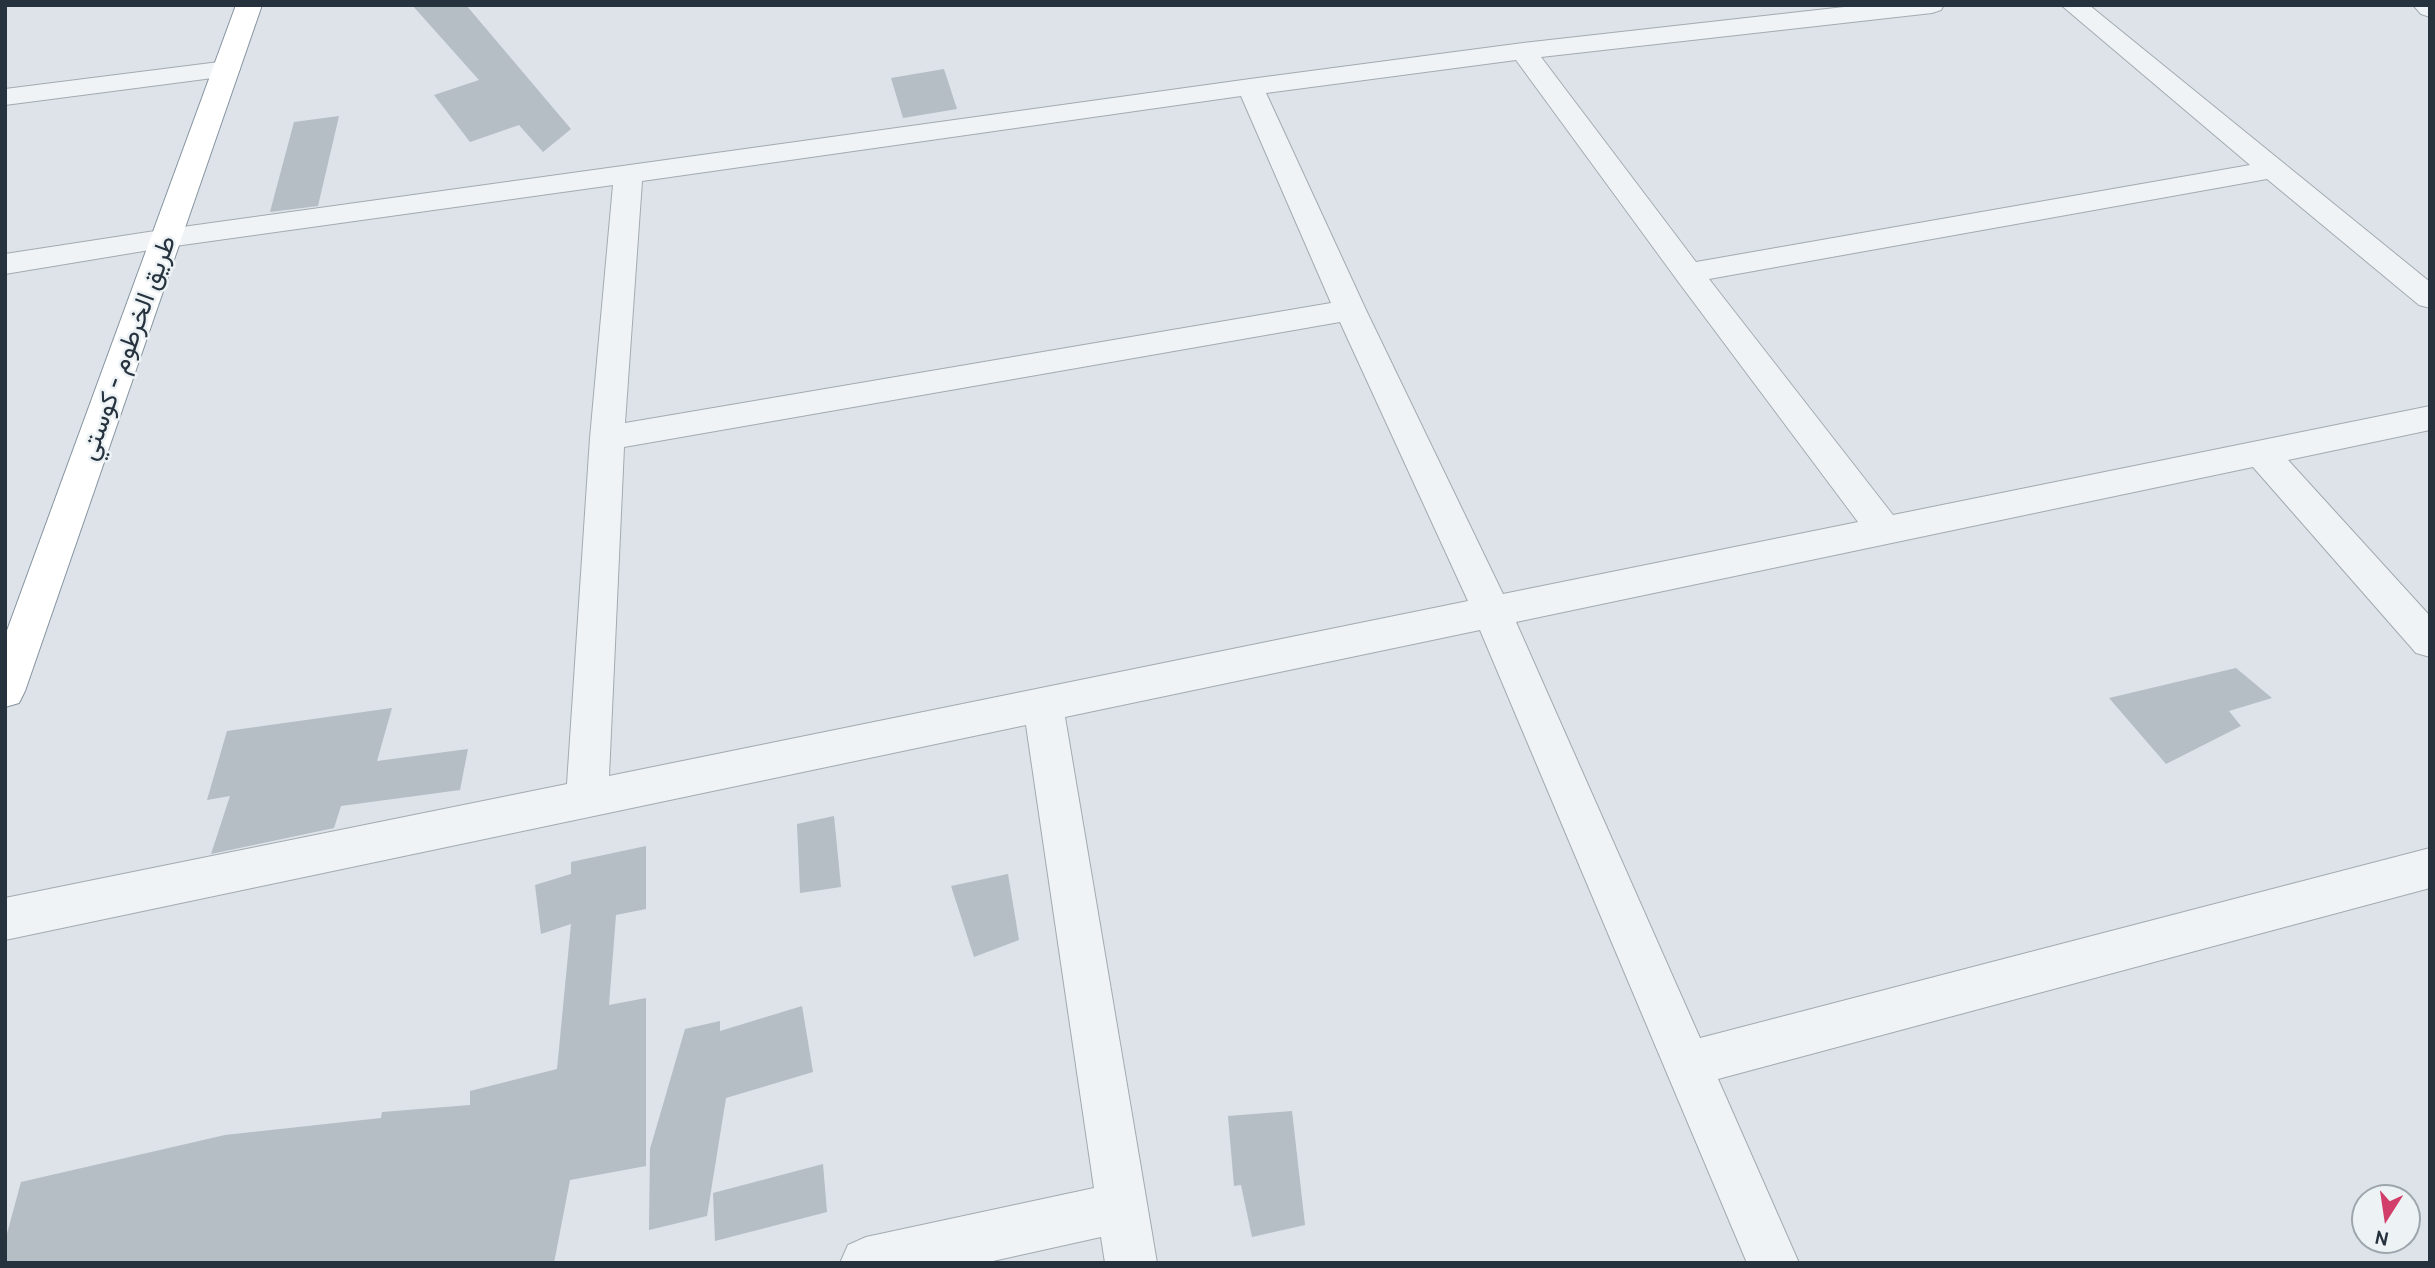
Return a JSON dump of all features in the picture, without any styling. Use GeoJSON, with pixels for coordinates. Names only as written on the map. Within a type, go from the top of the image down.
{"type":"FeatureCollection","features":[{"type":"Feature","properties":{"kind":"highway","name":"طريق الخرطوم - كوستي"},"geometry":{"type":"LineString","coordinates":[[5,691],[249,5]]}},
{"type":"Feature","properties":{"kind":"street"},"geometry":{"type":"LineString","coordinates":[[5,264],[168,238],[1250,87],[1523,51],[1932,5]]}},
{"type":"Feature","properties":{"kind":"street"},"geometry":{"type":"LineString","coordinates":[[2073,5],[2270,170],[2430,298]]}},
{"type":"Feature","properties":{"kind":"street"},"geometry":{"type":"LineString","coordinates":[[2425,5],[2430,9]]}},
{"type":"Feature","properties":{"kind":"street"},"geometry":{"type":"LineString","coordinates":[[1523,51],[1885,531]]}},
{"type":"Feature","properties":{"kind":"street"},"geometry":{"type":"LineString","coordinates":[[5,97],[227,69]]}},
{"type":"Feature","properties":{"kind":"street"},"geometry":{"type":"LineString","coordinates":[[1250,87],[1350,310],[1492,612],[1773,1263]]}},
{"type":"Feature","properties":{"kind":"street"},"geometry":{"type":"LineString","coordinates":[[1688,273],[2270,170]]}},
{"type":"Feature","properties":{"kind":"street"},"geometry":{"type":"LineString","coordinates":[[587,799],[607,438],[628,175]]}},
{"type":"Feature","properties":{"kind":"street"},"geometry":{"type":"LineString","coordinates":[[607,438],[1350,310]]}},
{"type":"Feature","properties":{"kind":"street"},"geometry":{"type":"LineString","coordinates":[[5,919],[2430,418]]}},
{"type":"Feature","properties":{"kind":"street"},"geometry":{"type":"LineString","coordinates":[[2261,453],[2430,642]]}},
{"type":"Feature","properties":{"kind":"street"},"geometry":{"type":"LineString","coordinates":[[1042,704],[1131,1263]]}},
{"type":"Feature","properties":{"kind":"street"},"geometry":{"type":"LineString","coordinates":[[1688,1064],[2430,868]]}},
{"type":"Feature","properties":{"kind":"street"},"geometry":{"type":"LineString","coordinates":[[866,1263],[1122,1207]]}},
{"type":"Feature","properties":{"kind":"building"},"geometry":{"type":"Polygon","coordinates":[[[412,5],[466,5],[571,129],[543,152],[519,125],[470,142],[434,95],[479,80],[412,5]]]}},
{"type":"Feature","properties":{"kind":"building"},"geometry":{"type":"Polygon","coordinates":[[[944,69],[957,109],[903,118],[891,78],[944,69]]]}},
{"type":"Feature","properties":{"kind":"building"},"geometry":{"type":"Polygon","coordinates":[[[339,116],[318,206],[270,212],[294,122],[339,116]]]}},
{"type":"Feature","properties":{"kind":"building"},"geometry":{"type":"Polygon","coordinates":[[[2236,668],[2272,698],[2229,711],[2241,726],[2166,764],[2109,698],[2236,668]]]}},
{"type":"Feature","properties":{"kind":"building"},"geometry":{"type":"Polygon","coordinates":[[[392,708],[377,761],[468,749],[460,790],[341,806],[334,828],[211,854],[230,796],[207,800],[227,731],[392,708]]]}},
{"type":"Feature","properties":{"kind":"building"},"geometry":{"type":"Polygon","coordinates":[[[834,816],[841,887],[800,893],[797,824],[834,816]]]}},
{"type":"Feature","properties":{"kind":"building"},"geometry":{"type":"Polygon","coordinates":[[[646,846],[646,909],[616,915],[609,1005],[646,998],[646,1166],[570,1180],[554,1263],[5,1263],[5,1241],[21,1182],[225,1135],[381,1118],[382,1112],[470,1105],[470,1091],[557,1069],[571,924],[541,934],[535,885],[571,874],[571,862],[646,846]]]}},
{"type":"Feature","properties":{"kind":"building"},"geometry":{"type":"Polygon","coordinates":[[[1008,874],[1019,940],[974,957],[951,886],[1008,874]]]}},
{"type":"Feature","properties":{"kind":"building"},"geometry":{"type":"Polygon","coordinates":[[[802,1006],[813,1072],[726,1098],[707,1216],[649,1230],[650,1149],[685,1029],[720,1021],[720,1031],[802,1006]]]}},
{"type":"Feature","properties":{"kind":"building"},"geometry":{"type":"Polygon","coordinates":[[[1292,1111],[1305,1225],[1252,1237],[1241,1185],[1234,1186],[1228,1116],[1292,1111]]]}},
{"type":"Feature","properties":{"kind":"building"},"geometry":{"type":"Polygon","coordinates":[[[823,1164],[827,1212],[715,1241],[713,1193],[823,1164]]]}}]}
